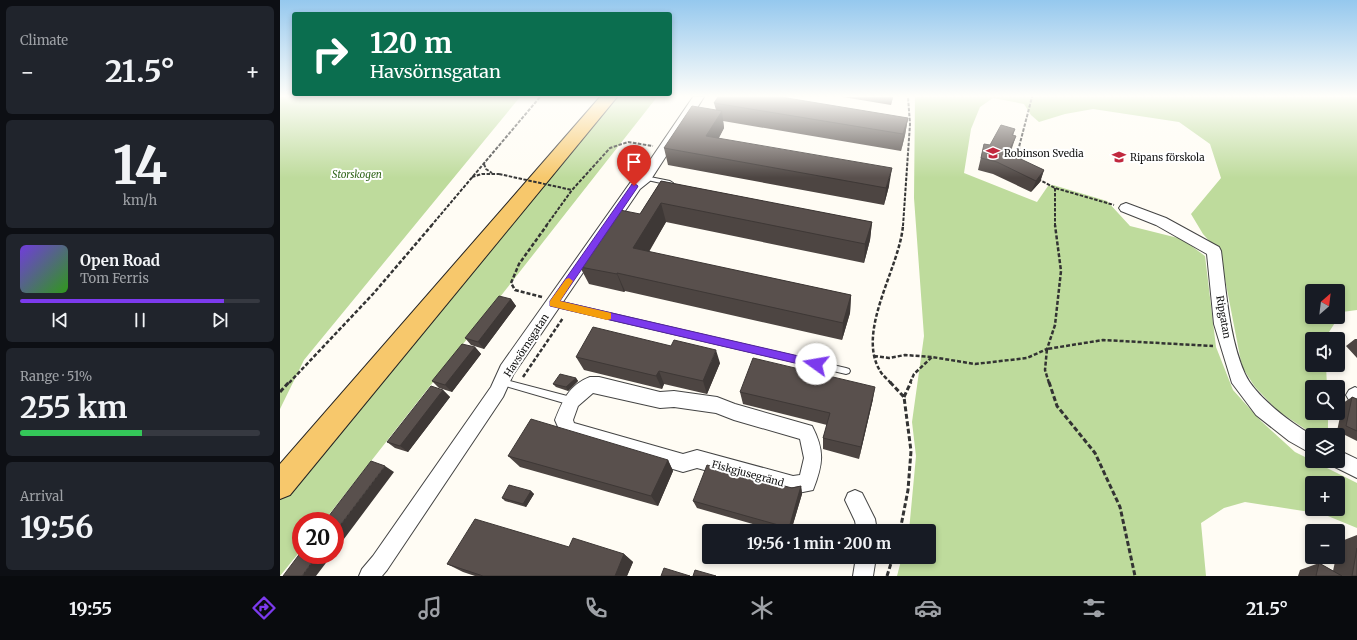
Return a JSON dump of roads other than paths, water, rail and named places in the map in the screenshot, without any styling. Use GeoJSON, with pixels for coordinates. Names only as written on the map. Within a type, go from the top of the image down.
{"type":"FeatureCollection","features":[{"type":"Feature","properties":{"kind":"main road"},"geometry":{"type":"LineString","coordinates":[[280,467],[576,124]]}},
{"type":"Feature","properties":{"kind":"main road"},"geometry":{"type":"LineString","coordinates":[[280,485],[586,124]]}},
{"type":"Feature","properties":{"kind":"street","name":"Havsörnsgatan"},"geometry":{"type":"LineString","coordinates":[[369,576],[456,453],[497,392],[508,370],[634,186],[645,178],[681,124]]}},
{"type":"Feature","properties":{"kind":"street","name":"Ripgatan"},"geometry":{"type":"LineString","coordinates":[[1126,208],[1152,216],[1177,228],[1214,251],[1222,324],[1238,378],[1262,410],[1305,441]]}},
{"type":"Feature","properties":{"kind":"street","name":"Fiskgjusegränd"},"geometry":{"type":"LineString","coordinates":[[599,385],[660,400],[674,399],[717,405],[734,412],[806,432],[813,443],[813,465],[806,483],[793,485],[697,459],[683,463],[568,430],[564,420],[571,401],[590,386],[599,385]]}},
{"type":"Feature","properties":{"kind":"street"},"geometry":{"type":"LineString","coordinates":[[1345,463],[1357,469]]}},
{"type":"Feature","properties":{"kind":"street"},"geometry":{"type":"LineString","coordinates":[[855,500],[865,519],[866,524]]}},
{"type":"Feature","properties":{"kind":"street"},"geometry":{"type":"LineString","coordinates":[[863,576],[865,564]]}},
{"type":"Feature","properties":{"kind":"lane"},"geometry":{"type":"LineString","coordinates":[[645,178],[676,184]]}},
{"type":"Feature","properties":{"kind":"lane"},"geometry":{"type":"LineString","coordinates":[[554,302],[846,371]]}},
{"type":"Feature","properties":{"kind":"lane"},"geometry":{"type":"LineString","coordinates":[[502,382],[571,401]]}},
{"type":"Feature","properties":{"kind":"place","name":"Robinson Svedia"},"geometry":{"type":"Point","coordinates":[993,153]}},
{"type":"Feature","properties":{"kind":"place","name":"Ripans förskola"},"geometry":{"type":"Point","coordinates":[1119,157]}},
{"type":"Feature","properties":{"kind":"park label","name":"Storskogen"},"geometry":{"type":"Point","coordinates":[357,174]}}]}
